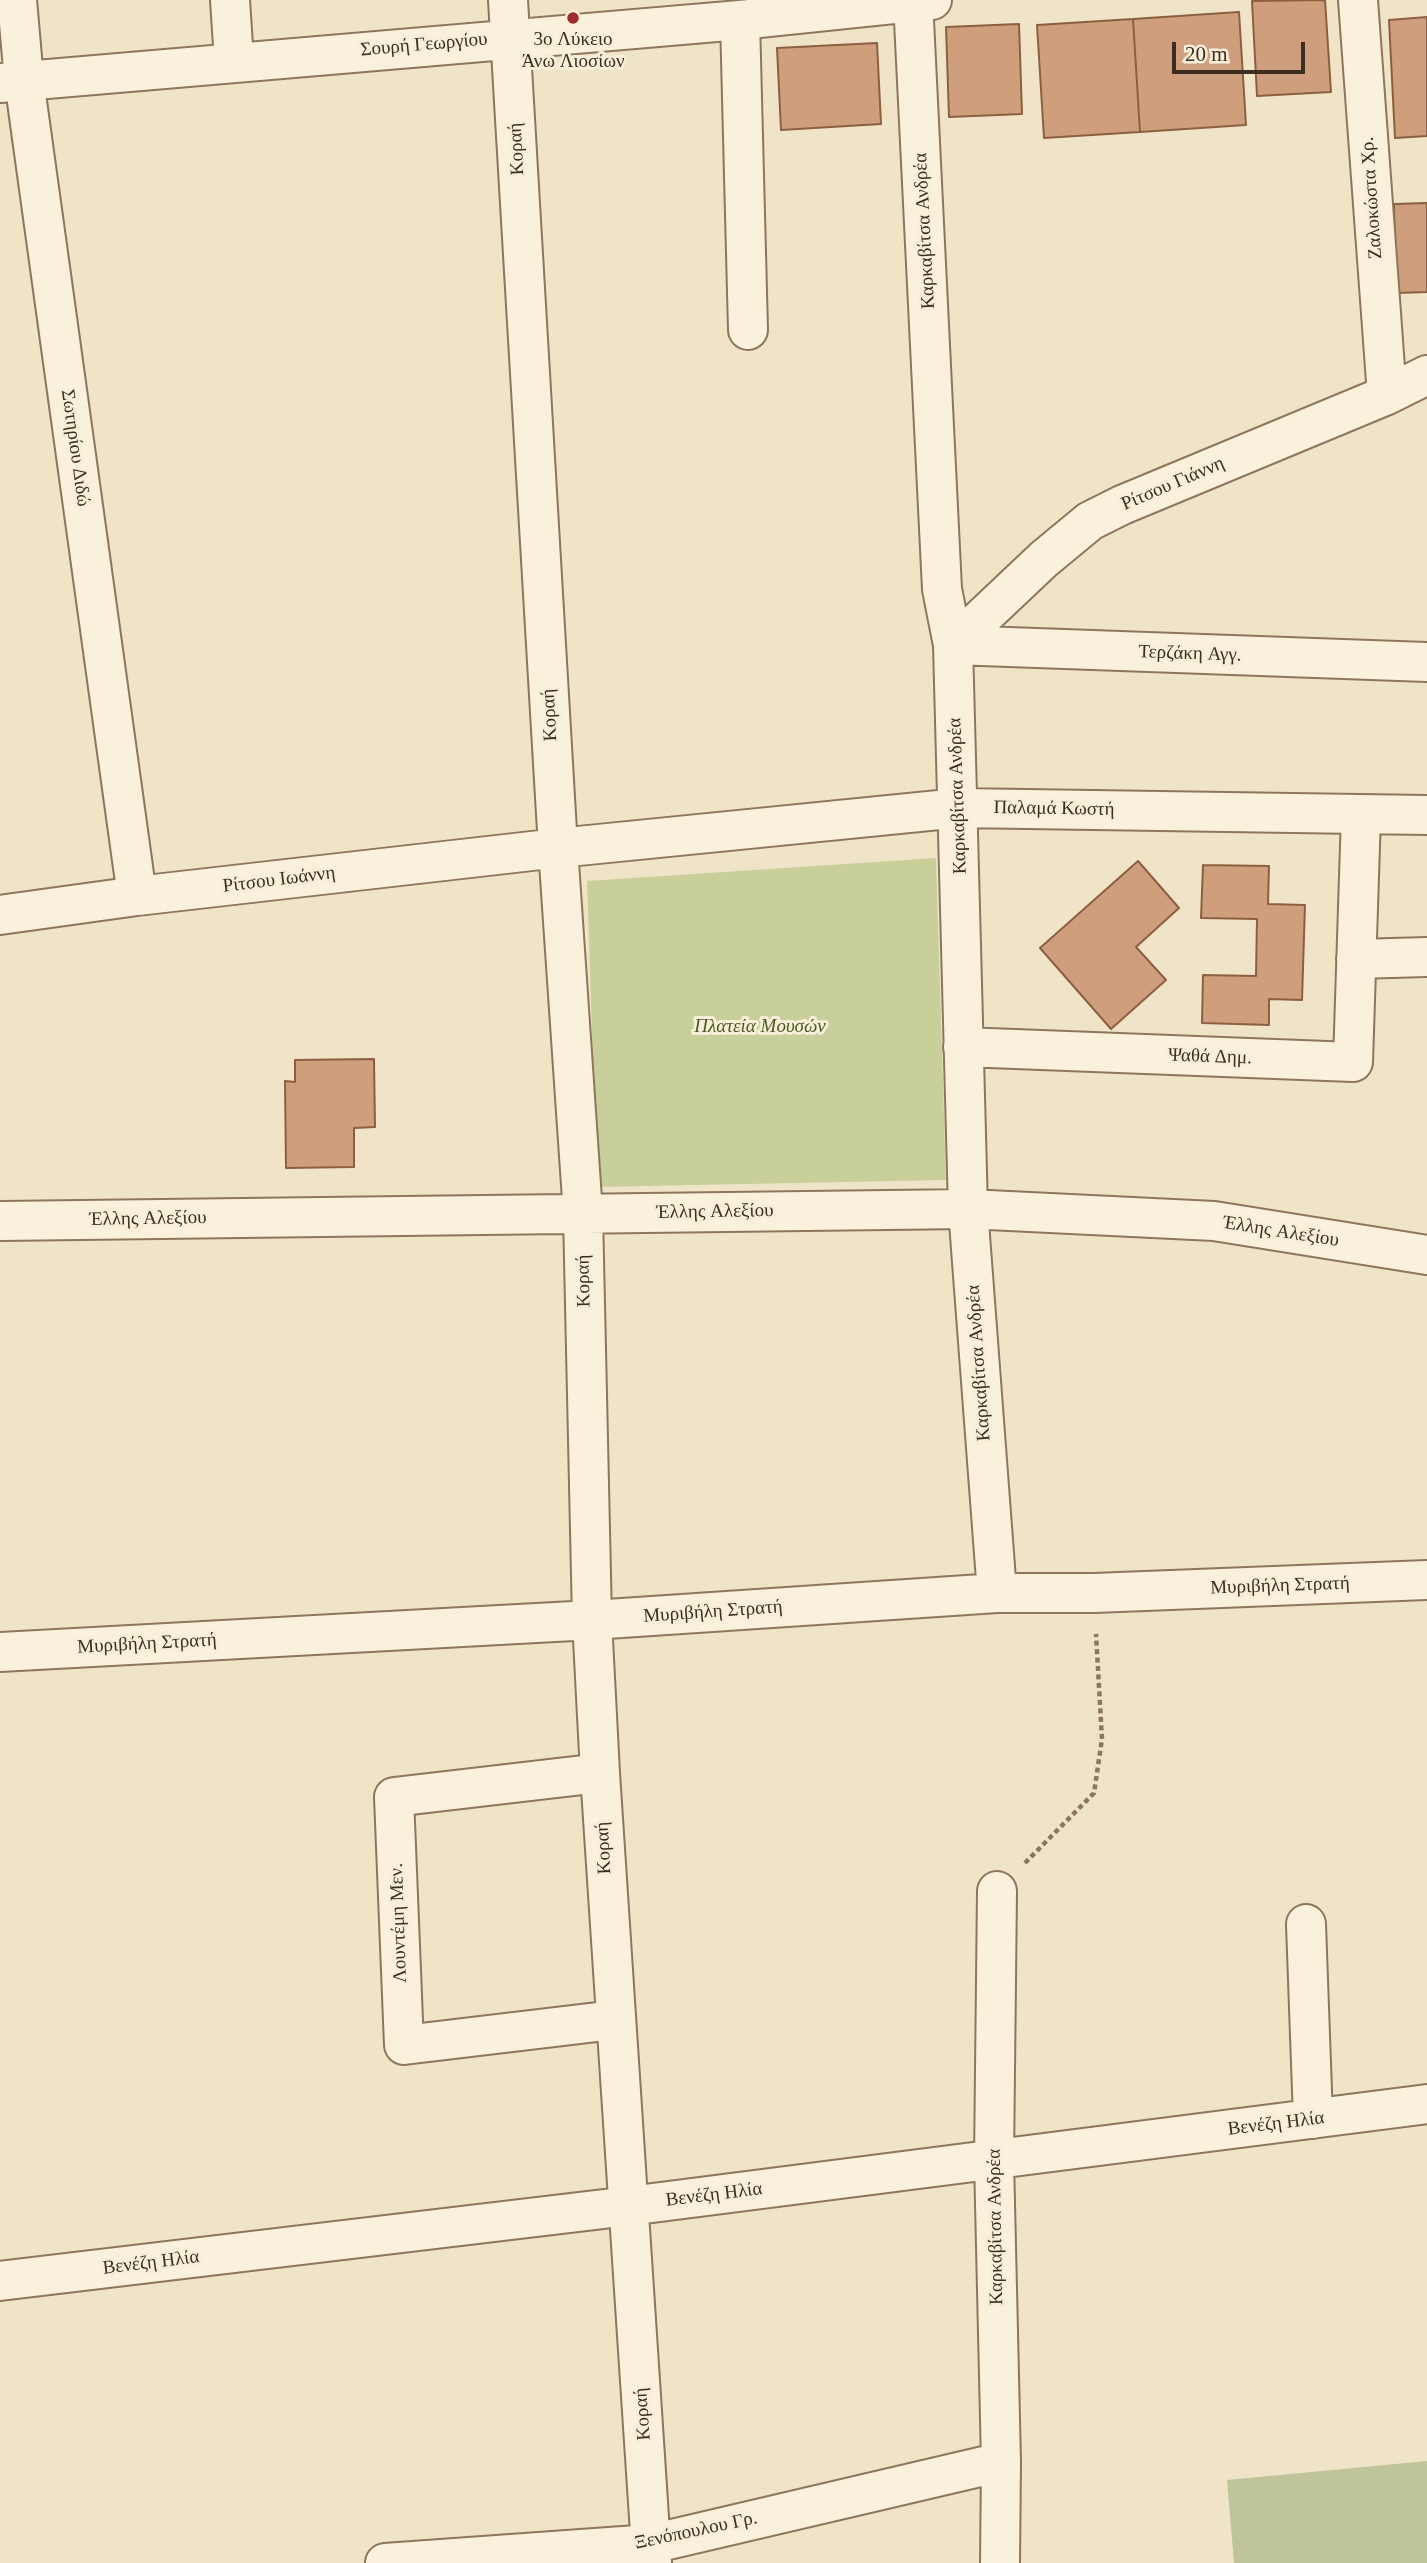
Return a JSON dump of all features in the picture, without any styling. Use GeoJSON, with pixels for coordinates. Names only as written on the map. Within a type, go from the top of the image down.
{"type":"FeatureCollection","features":[{"type":"Feature","properties":{"kind":"street","name":"Σωτηρίου Διδώ"},"geometry":{"type":"LineString","coordinates":[[17,0],[12,81],[136,896]]}},
{"type":"Feature","properties":{"kind":"street"},"geometry":{"type":"LineString","coordinates":[[230,0],[234,61]]}},
{"type":"Feature","properties":{"kind":"street","name":"Κοραή"},"geometry":{"type":"LineString","coordinates":[[508,0],[558,848],[583,1214],[592,1620],[600,1773],[614,2020],[629,2206],[651,2554]]}},
{"type":"Feature","properties":{"kind":"street","name":"Ζαλοκώστα Χρ."},"geometry":{"type":"LineString","coordinates":[[1358,0],[1387,396]]}},
{"type":"Feature","properties":{"kind":"street","name":"Σουρή Γεωργίου"},"geometry":{"type":"LineString","coordinates":[[12,81],[740,19],[920,1]]}},
{"type":"Feature","properties":{"kind":"street","name":"Καρκαβίτσα Ανδρέα"},"geometry":{"type":"LineString","coordinates":[[920,1],[942,589],[953,645],[968,1209],[997,1593]]}},
{"type":"Feature","properties":{"kind":"street"},"geometry":{"type":"LineString","coordinates":[[740,19],[748,330]]}},
{"type":"Feature","properties":{"kind":"street","name":"Ρίτσου Γιάννη"},"geometry":{"type":"LineString","coordinates":[[953,645],[1044,559],[1090,521],[1122,505],[1387,396],[1427,375]]}},
{"type":"Feature","properties":{"kind":"street","name":"Τερζάκη Αγγ."},"geometry":{"type":"LineString","coordinates":[[953,645],[1427,662]]}},
{"type":"Feature","properties":{"kind":"street","name":"Παλαμά Κωστή"},"geometry":{"type":"LineString","coordinates":[[558,848],[959,808],[1427,815]]}},
{"type":"Feature","properties":{"kind":"street","name":"Ψαθά Δημ."},"geometry":{"type":"LineString","coordinates":[[963,1047],[1353,1062],[1361,815]]}},
{"type":"Feature","properties":{"kind":"street","name":"Ρίτσου Ιωάννη"},"geometry":{"type":"LineString","coordinates":[[0,915],[136,896],[558,848]]}},
{"type":"Feature","properties":{"kind":"street"},"geometry":{"type":"LineString","coordinates":[[1356,959],[1427,957]]}},
{"type":"Feature","properties":{"kind":"street","name":"Έλλης Αλεξίου"},"geometry":{"type":"LineString","coordinates":[[0,1221],[968,1209],[1214,1221],[1427,1255]]}},
{"type":"Feature","properties":{"kind":"street","name":"Μυριβήλη Στρατή"},"geometry":{"type":"LineString","coordinates":[[0,1652],[592,1620],[997,1593],[1094,1593],[1427,1580]]}},
{"type":"Feature","properties":{"kind":"street","name":"Λουντέμη Μεν."},"geometry":{"type":"LineString","coordinates":[[600,1773],[394,1797],[404,2045],[614,2020]]}},
{"type":"Feature","properties":{"kind":"street","name":"Καρκαβίτσα Ανδρέα"},"geometry":{"type":"LineString","coordinates":[[997,1891],[994,2160],[1001,2462],[1000,2563]]}},
{"type":"Feature","properties":{"kind":"street"},"geometry":{"type":"LineString","coordinates":[[1306,1924],[1313,2119]]}},
{"type":"Feature","properties":{"kind":"street","name":"Βενέζη Ηλία"},"geometry":{"type":"LineString","coordinates":[[0,2281],[629,2206],[1427,2105]]}},
{"type":"Feature","properties":{"kind":"street","name":"Ξενόπουλου Γρ."},"geometry":{"type":"LineString","coordinates":[[385,2563],[651,2554],[1001,2462]]}},
{"type":"Feature","properties":{"kind":"path"},"geometry":{"type":"LineString","coordinates":[[997,1891],[1094,1793],[1102,1739],[1094,1593]]}},
{"type":"Feature","properties":{"kind":"green space","name":"Πλατεία Μουσών"},"geometry":{"type":"Polygon","coordinates":[[[936,858],[946,1180],[597,1187],[587,881],[936,858]]]}},
{"type":"Feature","properties":{"kind":"green space"},"geometry":{"type":"Polygon","coordinates":[[[1427,2461],[1427,2563],[1234,2563],[1227,2480],[1427,2461]]]}},
{"type":"Feature","properties":{"kind":"building"},"geometry":{"type":"Polygon","coordinates":[[[1325,0],[1331,92],[1257,96],[1252,1],[1325,0]]]}},
{"type":"Feature","properties":{"kind":"building"},"geometry":{"type":"Polygon","coordinates":[[[1239,12],[1246,125],[1140,132],[1133,19],[1239,12]]]}},
{"type":"Feature","properties":{"kind":"building"},"geometry":{"type":"Polygon","coordinates":[[[1427,17],[1427,136],[1395,138],[1389,20],[1427,17]]]}},
{"type":"Feature","properties":{"kind":"building"},"geometry":{"type":"Polygon","coordinates":[[[1133,19],[1140,132],[1044,138],[1037,25],[1133,19]]]}},
{"type":"Feature","properties":{"kind":"building"},"geometry":{"type":"Polygon","coordinates":[[[1019,24],[1022,114],[949,117],[946,27],[1019,24]]]}},
{"type":"Feature","properties":{"kind":"building"},"geometry":{"type":"Polygon","coordinates":[[[877,43],[881,124],[781,130],[777,48],[877,43]]]}},
{"type":"Feature","properties":{"kind":"building"},"geometry":{"type":"Polygon","coordinates":[[[1427,203],[1427,292],[1396,293],[1394,204],[1427,203]]]}},
{"type":"Feature","properties":{"kind":"building"},"geometry":{"type":"Polygon","coordinates":[[[1138,861],[1179,908],[1136,947],[1166,980],[1111,1029],[1040,948],[1138,861]]]}},
{"type":"Feature","properties":{"kind":"building"},"geometry":{"type":"Polygon","coordinates":[[[1203,865],[1269,866],[1268,904],[1305,905],[1302,1000],[1269,999],[1269,1025],[1202,1023],[1203,975],[1256,976],[1257,919],[1201,918],[1203,865]]]}},
{"type":"Feature","properties":{"kind":"building"},"geometry":{"type":"Polygon","coordinates":[[[374,1059],[375,1127],[354,1128],[354,1167],[286,1168],[285,1081],[295,1082],[295,1060],[374,1059]]]}},
{"type":"Feature","properties":{"kind":"place","name":"3ο Λύκειο Άνω Λιοσίων"},"geometry":{"type":"Point","coordinates":[573,18]}}]}
